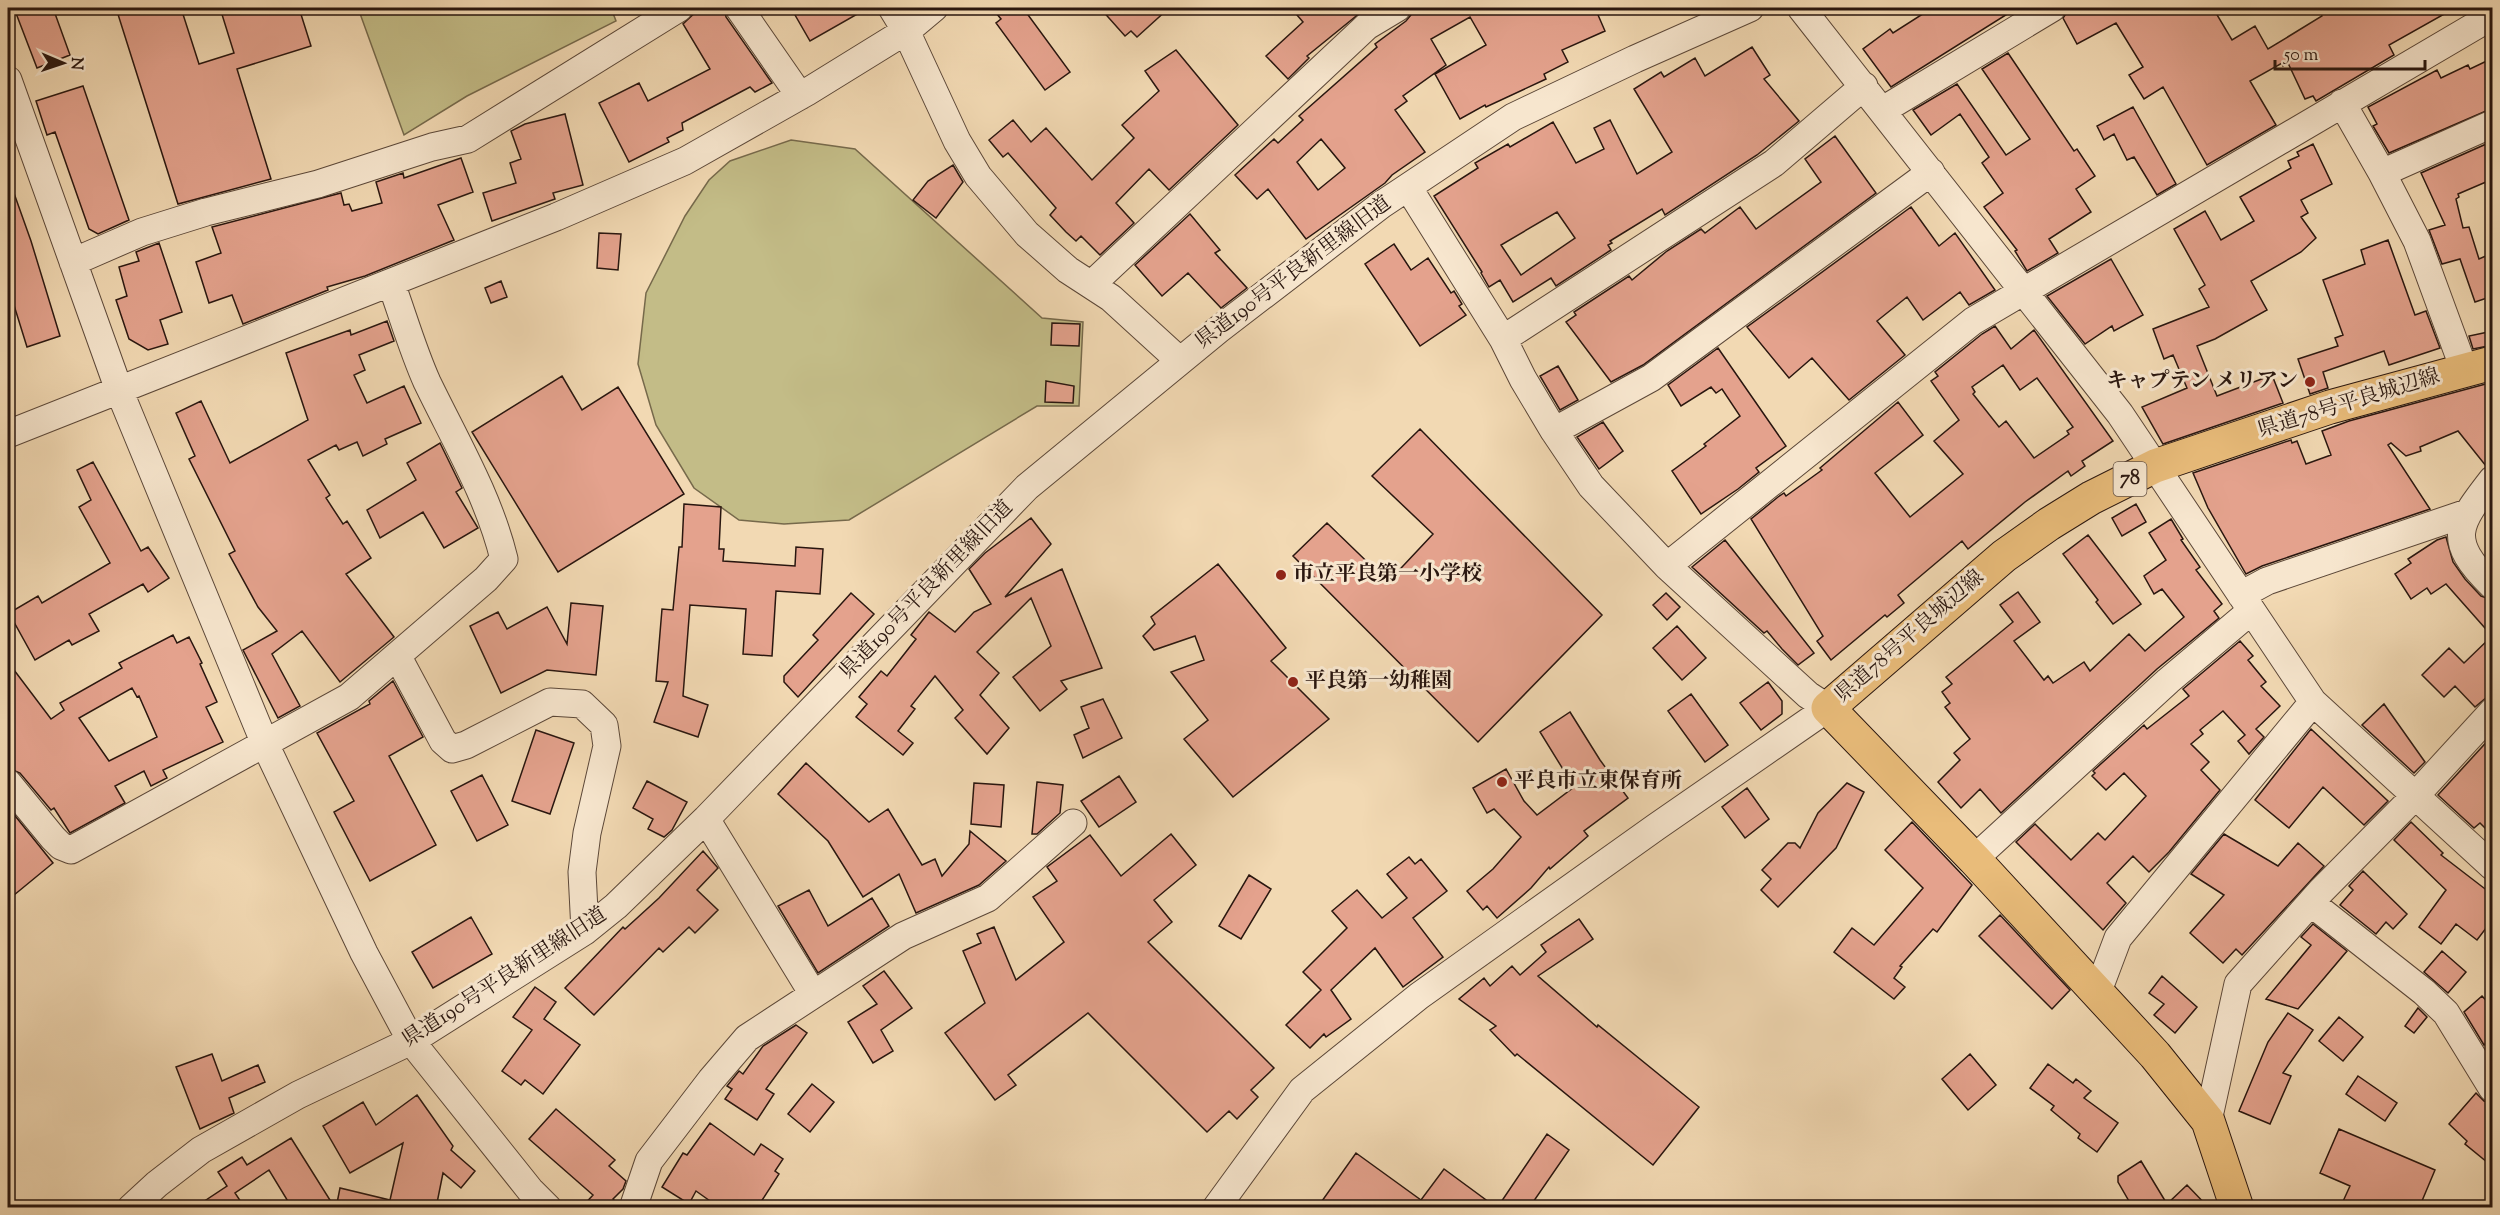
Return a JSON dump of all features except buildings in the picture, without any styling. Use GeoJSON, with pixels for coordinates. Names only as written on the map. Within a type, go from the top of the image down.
{"type":"FeatureCollection","features":[{"type":"Feature","properties":{"kind":"main road","name":"県道78号平良城辺線"},"geometry":{"type":"LineString","coordinates":[[2237,1208],[2208,1121],[2155,1055],[1974,859],[1828,708],[2004,556],[2091,498],[2155,466],[2330,407],[2478,366]]}},
{"type":"Feature","properties":{"kind":"street"},"geometry":{"type":"LineString","coordinates":[[73,262],[153,229],[206,212],[318,184],[432,147],[468,139],[679,8]]}},
{"type":"Feature","properties":{"kind":"street"},"geometry":{"type":"LineString","coordinates":[[739,8],[800,96]]}},
{"type":"Feature","properties":{"kind":"street"},"geometry":{"type":"LineString","coordinates":[[892,8],[906,31],[957,141],[978,176],[1027,234],[1068,270],[1092,284],[1180,360]]}},
{"type":"Feature","properties":{"kind":"street"},"geometry":{"type":"LineString","coordinates":[[8,434],[556,217],[685,161],[800,96],[906,31],[934,8]]}},
{"type":"Feature","properties":{"kind":"street"},"geometry":{"type":"LineString","coordinates":[[1092,284],[1367,26],[1397,8]]}},
{"type":"Feature","properties":{"kind":"street","name":"県道190号平良新里線旧道"},"geometry":{"type":"LineString","coordinates":[[131,1208],[201,1150],[298,1095],[411,1041],[585,931],[616,906],[706,819],[1028,487],[1180,360],[1381,205],[1513,117],[1750,8]]}},
{"type":"Feature","properties":{"kind":"street"},"geometry":{"type":"LineString","coordinates":[[1801,8],[2120,414],[2313,702],[2493,866]]}},
{"type":"Feature","properties":{"kind":"street"},"geometry":{"type":"LineString","coordinates":[[1883,110],[2052,8]]}},
{"type":"Feature","properties":{"kind":"street"},"geometry":{"type":"LineString","coordinates":[[1667,566],[1973,321],[2166,210],[2342,103],[2493,16]]}},
{"type":"Feature","properties":{"kind":"street"},"geometry":{"type":"LineString","coordinates":[[8,80],[119,390],[265,744],[364,953],[411,1041],[530,1190],[548,1208]]}},
{"type":"Feature","properties":{"kind":"street"},"geometry":{"type":"LineString","coordinates":[[1503,339],[1774,163],[1864,86]]}},
{"type":"Feature","properties":{"kind":"street"},"geometry":{"type":"LineString","coordinates":[[2342,103],[2418,241],[2478,366]]}},
{"type":"Feature","properties":{"kind":"street"},"geometry":{"type":"LineString","coordinates":[[2382,173],[2493,124]]}},
{"type":"Feature","properties":{"kind":"street"},"geometry":{"type":"LineString","coordinates":[[1554,431],[1651,378],[1931,172]]}},
{"type":"Feature","properties":{"kind":"street"},"geometry":{"type":"LineString","coordinates":[[1216,1208],[1302,1090],[1419,996],[1828,708],[1808,695],[1667,566],[1592,486],[1554,431],[1523,379],[1503,339],[1408,187]]}},
{"type":"Feature","properties":{"kind":"street"},"geometry":{"type":"LineString","coordinates":[[8,783],[53,838],[61,846],[71,850],[349,697],[486,579],[504,559],[498,534],[427,381],[391,283]]}},
{"type":"Feature","properties":{"kind":"street"},"geometry":{"type":"LineString","coordinates":[[2493,480],[2467,513],[2460,534],[2464,548],[2477,570],[2493,585]]}},
{"type":"Feature","properties":{"kind":"street"},"geometry":{"type":"LineString","coordinates":[[1974,859],[2160,689],[2267,581],[2467,513]]}},
{"type":"Feature","properties":{"kind":"street"},"geometry":{"type":"LineString","coordinates":[[398,657],[443,741],[452,748],[466,745],[550,702],[582,704],[604,724],[608,746],[587,832],[582,872],[585,931]]}},
{"type":"Feature","properties":{"kind":"street"},"geometry":{"type":"LineString","coordinates":[[2098,991],[2118,938],[2313,702]]}},
{"type":"Feature","properties":{"kind":"street"},"geometry":{"type":"LineString","coordinates":[[2208,1121],[2238,984],[2311,903],[2493,712]]}},
{"type":"Feature","properties":{"kind":"street"},"geometry":{"type":"LineString","coordinates":[[706,819],[813,994]]}},
{"type":"Feature","properties":{"kind":"street"},"geometry":{"type":"LineString","coordinates":[[633,1208],[649,1161],[711,1080],[747,1038],[903,936],[988,898],[1073,823]]}},
{"type":"Feature","properties":{"kind":"street"},"geometry":{"type":"LineString","coordinates":[[2311,903],[2424,992],[2446,1013],[2493,1088]]}},
{"type":"Feature","properties":{"kind":"shaded area"},"geometry":{"type":"Polygon","coordinates":[[[358,8],[611,8],[616,21],[467,96],[404,135],[358,8]]]}},
{"type":"Feature","properties":{"kind":"shaded area"},"geometry":{"type":"Polygon","coordinates":[[[791,140],[855,149],[1042,318],[1083,322],[1079,406],[1037,406],[849,520],[784,524],[739,520],[694,488],[656,425],[638,364],[646,293],[685,216],[709,180],[730,161],[791,140]]]}},
{"type":"Feature","properties":{"kind":"place","name":"キャプテン メリアン"},"geometry":{"type":"Point","coordinates":[2310,382]}},
{"type":"Feature","properties":{"kind":"place","name":"市立平良第一小学校"},"geometry":{"type":"Point","coordinates":[1281,575]}},
{"type":"Feature","properties":{"kind":"place","name":"平良第一幼稚園"},"geometry":{"type":"Point","coordinates":[1293,682]}},
{"type":"Feature","properties":{"kind":"place","name":"平良市立東保育所"},"geometry":{"type":"Point","coordinates":[1502,782]}}]}
